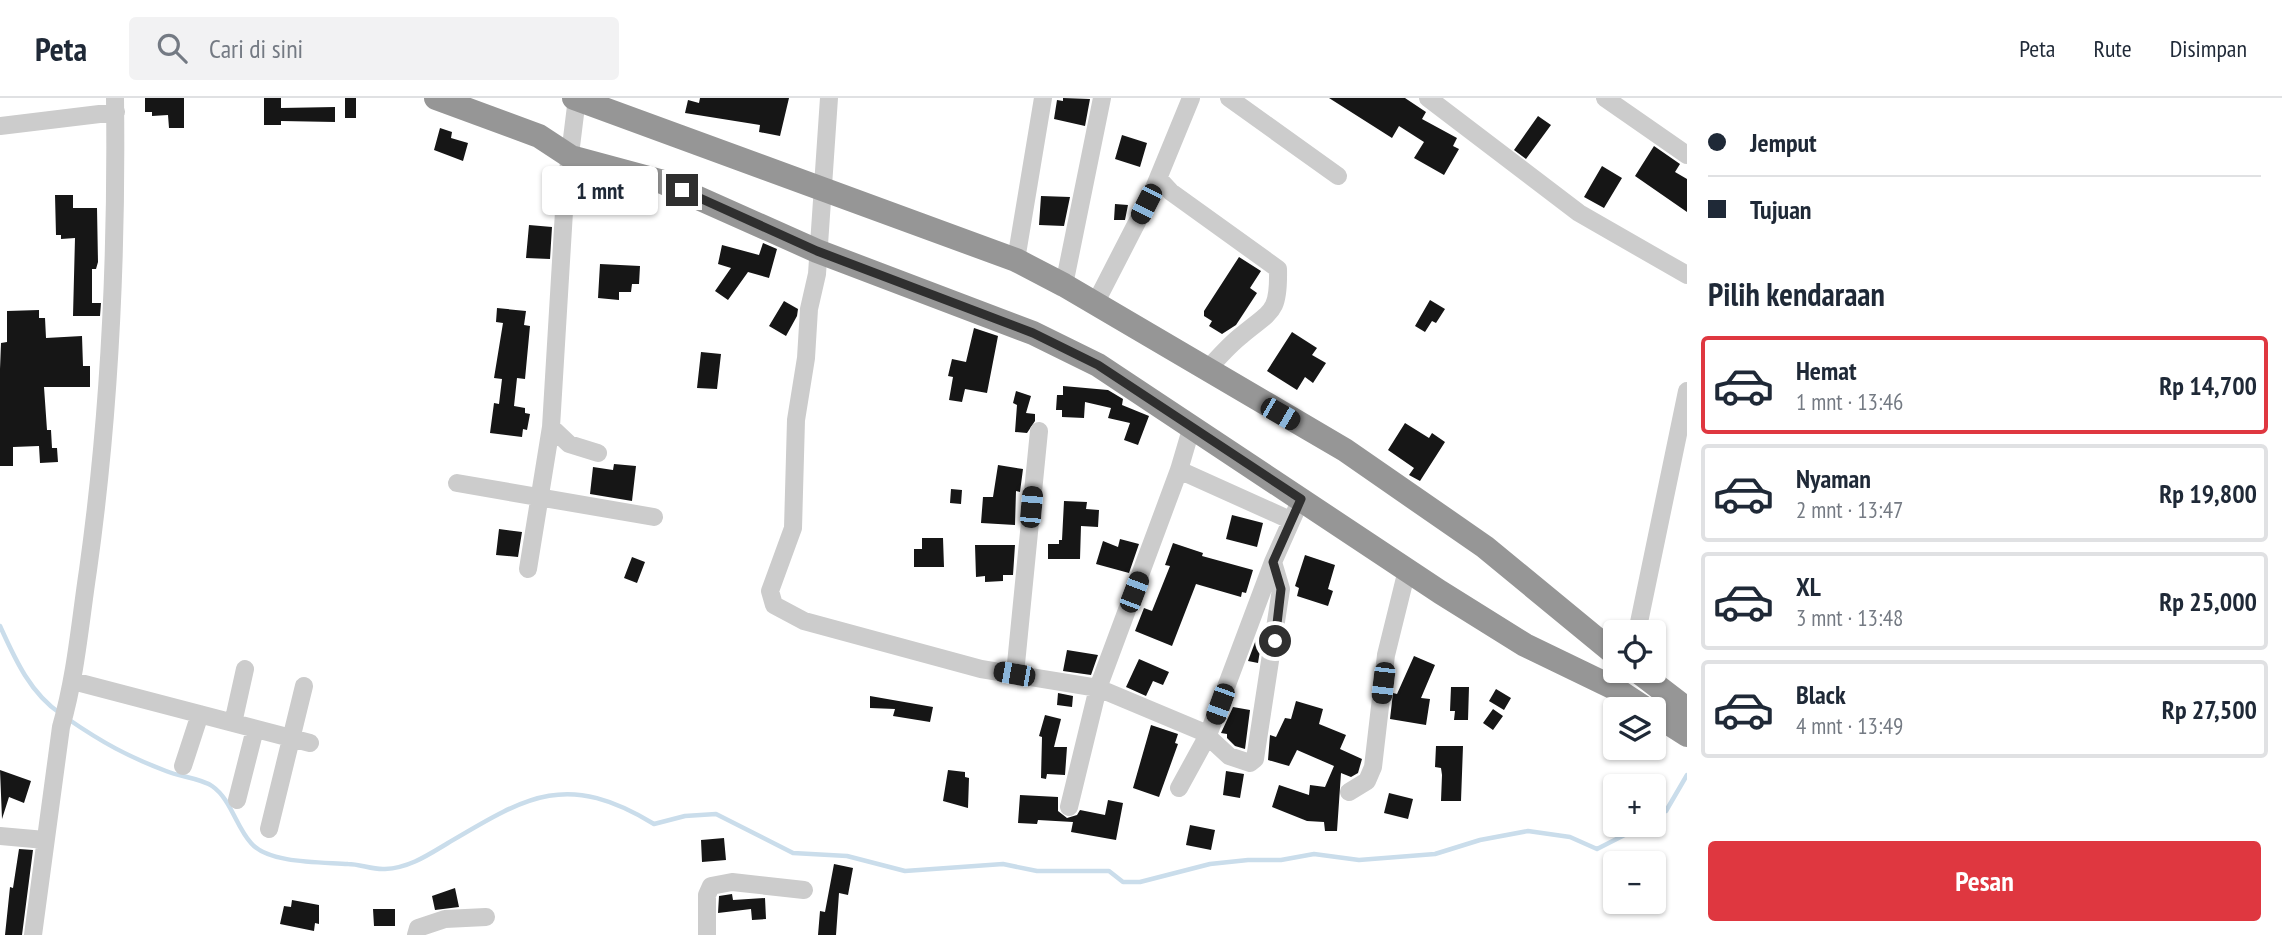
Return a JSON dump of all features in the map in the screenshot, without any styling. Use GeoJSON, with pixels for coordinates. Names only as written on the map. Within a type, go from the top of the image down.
{"type":"FeatureCollection","features":[{"type":"Feature","properties":{"kind":"highway"},"geometry":{"type":"LineString","coordinates":[[436,98],[539,136],[571,157],[660,181],[817,251],[1033,333],[1098,365],[1192,426],[1296,510],[1407,570],[1525,645],[1634,697]]}},
{"type":"Feature","properties":{"kind":"highway"},"geometry":{"type":"LineString","coordinates":[[576,98],[1016,260],[1065,285],[1345,450],[1453,525],[1603,644]]}},
{"type":"Feature","properties":{"kind":"highway"},"geometry":{"type":"LineString","coordinates":[[1580,673],[1603,653]]}},
{"type":"Feature","properties":{"kind":"highway"},"geometry":{"type":"LineString","coordinates":[[1666,712],[1687,736]]}},
{"type":"Feature","properties":{"kind":"street"},"geometry":{"type":"LineString","coordinates":[[527,569],[551,427],[565,195],[576,98]]}},
{"type":"Feature","properties":{"kind":"street"},"geometry":{"type":"LineString","coordinates":[[830,98],[817,251],[796,420],[793,528],[790,544],[770,591],[774,605],[804,621],[981,669],[1098,688],[1208,735],[1237,761],[1250,763],[1255,760],[1281,589],[1273,562]]}},
{"type":"Feature","properties":{"kind":"street"},"geometry":{"type":"LineString","coordinates":[[1016,260],[1043,98]]}},
{"type":"Feature","properties":{"kind":"street"},"geometry":{"type":"LineString","coordinates":[[1065,285],[1102,98]]}},
{"type":"Feature","properties":{"kind":"street"},"geometry":{"type":"LineString","coordinates":[[1095,304],[1159,179],[1167,152],[1191,98]]}},
{"type":"Feature","properties":{"kind":"street"},"geometry":{"type":"LineString","coordinates":[[1229,98],[1338,176]]}},
{"type":"Feature","properties":{"kind":"street"},"geometry":{"type":"LineString","coordinates":[[1428,98],[1579,212],[1687,275]]}},
{"type":"Feature","properties":{"kind":"street"},"geometry":{"type":"LineString","coordinates":[[1605,98],[1687,155]]}},
{"type":"Feature","properties":{"kind":"street"},"geometry":{"type":"LineString","coordinates":[[0,126],[115,105],[114,274],[104,451],[71,688],[61,727],[33,935]]}},
{"type":"Feature","properties":{"kind":"street"},"geometry":{"type":"LineString","coordinates":[[1159,179],[1171,192],[1273,262],[1278,269],[1277,298],[1272,313],[1242,335],[1207,370]]}},
{"type":"Feature","properties":{"kind":"street"},"geometry":{"type":"LineString","coordinates":[[1639,620],[1687,391]]}},
{"type":"Feature","properties":{"kind":"street"},"geometry":{"type":"LineString","coordinates":[[1069,807],[1098,688],[1180,470],[1192,426]]}},
{"type":"Feature","properties":{"kind":"street"},"geometry":{"type":"LineString","coordinates":[[551,427],[569,444],[598,453]]}},
{"type":"Feature","properties":{"kind":"street"},"geometry":{"type":"LineString","coordinates":[[1014,674],[1039,431]]}},
{"type":"Feature","properties":{"kind":"street"},"geometry":{"type":"LineString","coordinates":[[1179,788],[1208,735],[1273,562],[1296,510],[1180,470]]}},
{"type":"Feature","properties":{"kind":"street"},"geometry":{"type":"LineString","coordinates":[[457,483],[653,517]]}},
{"type":"Feature","properties":{"kind":"street"},"geometry":{"type":"LineString","coordinates":[[1349,792],[1367,781],[1373,766],[1387,655],[1407,570]]}},
{"type":"Feature","properties":{"kind":"street"},"geometry":{"type":"LineString","coordinates":[[233,723],[245,669]]}},
{"type":"Feature","properties":{"kind":"street"},"geometry":{"type":"LineString","coordinates":[[269,829],[301,741],[304,686]]}},
{"type":"Feature","properties":{"kind":"street"},"geometry":{"type":"LineString","coordinates":[[71,688],[200,714],[301,741]]}},
{"type":"Feature","properties":{"kind":"street"},"geometry":{"type":"LineString","coordinates":[[183,766],[200,714]]}},
{"type":"Feature","properties":{"kind":"street"},"geometry":{"type":"LineString","coordinates":[[237,800],[255,729]]}},
{"type":"Feature","properties":{"kind":"street"},"geometry":{"type":"LineString","coordinates":[[0,835],[45,841]]}},
{"type":"Feature","properties":{"kind":"street"},"geometry":{"type":"LineString","coordinates":[[707,935],[707,895],[711,886],[732,882],[804,890]]}},
{"type":"Feature","properties":{"kind":"street"},"geometry":{"type":"LineString","coordinates":[[416,935],[418,928],[437,921],[486,917]]}},
{"type":"Feature","properties":{"kind":"building"},"geometry":{"type":"Polygon","coordinates":[[[145,98],[184,98],[184,128],[169,128],[168,115],[152,116],[152,112],[145,112],[145,98]]]}},
{"type":"Feature","properties":{"kind":"building"},"geometry":{"type":"Polygon","coordinates":[[[264,98],[281,98],[281,108],[335,107],[335,122],[281,121],[281,125],[264,125],[264,98]]]}},
{"type":"Feature","properties":{"kind":"building"},"geometry":{"type":"Polygon","coordinates":[[[345,98],[356,98],[356,118],[345,118],[345,98]]]}},
{"type":"Feature","properties":{"kind":"building"},"geometry":{"type":"Polygon","coordinates":[[[700,98],[789,98],[780,136],[759,132],[760,125],[685,113],[688,100],[699,103],[700,98]]]}},
{"type":"Feature","properties":{"kind":"building"},"geometry":{"type":"Polygon","coordinates":[[[1063,98],[1090,99],[1085,126],[1054,119],[1057,100],[1063,101],[1063,98]]]}},
{"type":"Feature","properties":{"kind":"building"},"geometry":{"type":"Polygon","coordinates":[[[1329,98],[1405,98],[1426,112],[1422,119],[1457,138],[1453,146],[1459,149],[1444,175],[1414,158],[1424,142],[1399,126],[1392,138],[1329,98]]]}},
{"type":"Feature","properties":{"kind":"building"},"geometry":{"type":"Polygon","coordinates":[[[1538,116],[1551,125],[1526,159],[1514,150],[1538,116]]]}},
{"type":"Feature","properties":{"kind":"building"},"geometry":{"type":"Polygon","coordinates":[[[440,128],[452,132],[451,138],[468,143],[463,161],[434,150],[440,128]]]}},
{"type":"Feature","properties":{"kind":"building"},"geometry":{"type":"Polygon","coordinates":[[[1122,135],[1147,143],[1140,167],[1115,159],[1122,135]]]}},
{"type":"Feature","properties":{"kind":"building"},"geometry":{"type":"Polygon","coordinates":[[[1654,146],[1680,164],[1675,172],[1687,179],[1687,212],[1635,176],[1654,146]]]}},
{"type":"Feature","properties":{"kind":"building"},"geometry":{"type":"Polygon","coordinates":[[[1602,166],[1622,178],[1604,208],[1584,197],[1602,166]]]}},
{"type":"Feature","properties":{"kind":"building"},"geometry":{"type":"Polygon","coordinates":[[[55,195],[73,195],[73,208],[97,208],[98,262],[96,269],[92,269],[92,303],[101,303],[100,316],[73,316],[75,238],[61,239],[61,235],[56,235],[55,195]]]}},
{"type":"Feature","properties":{"kind":"building"},"geometry":{"type":"Polygon","coordinates":[[[1041,196],[1070,197],[1064,226],[1039,225],[1041,196]]]}},
{"type":"Feature","properties":{"kind":"building"},"geometry":{"type":"Polygon","coordinates":[[[1115,204],[1128,205],[1125,220],[1114,220],[1115,204]]]}},
{"type":"Feature","properties":{"kind":"building"},"geometry":{"type":"Polygon","coordinates":[[[529,225],[552,227],[550,259],[526,258],[529,225]]]}},
{"type":"Feature","properties":{"kind":"building"},"geometry":{"type":"Polygon","coordinates":[[[763,243],[777,249],[769,278],[748,272],[728,300],[715,291],[731,268],[718,264],[722,245],[759,255],[763,243]]]}},
{"type":"Feature","properties":{"kind":"building"},"geometry":{"type":"Polygon","coordinates":[[[1239,257],[1261,271],[1250,288],[1257,293],[1236,325],[1222,334],[1209,326],[1212,321],[1204,316],[1204,311],[1239,257]]]}},
{"type":"Feature","properties":{"kind":"building"},"geometry":{"type":"Polygon","coordinates":[[[600,264],[640,266],[639,284],[632,284],[631,292],[619,292],[619,300],[598,298],[600,264]]]}},
{"type":"Feature","properties":{"kind":"building"},"geometry":{"type":"Polygon","coordinates":[[[1430,300],[1445,309],[1436,323],[1432,321],[1425,332],[1415,326],[1430,300]]]}},
{"type":"Feature","properties":{"kind":"building"},"geometry":{"type":"Polygon","coordinates":[[[784,301],[798,309],[786,336],[769,326],[784,301]]]}},
{"type":"Feature","properties":{"kind":"building"},"geometry":{"type":"Polygon","coordinates":[[[497,308],[526,311],[524,325],[530,326],[525,379],[517,378],[514,406],[525,408],[525,413],[530,414],[527,430],[523,429],[522,437],[490,433],[494,403],[499,404],[502,379],[494,378],[503,323],[496,322],[497,308]]]}},
{"type":"Feature","properties":{"kind":"building"},"geometry":{"type":"Polygon","coordinates":[[[39,310],[39,318],[45,318],[46,338],[82,336],[83,366],[90,366],[90,387],[44,387],[47,430],[51,430],[52,448],[57,448],[58,462],[40,463],[39,446],[13,447],[13,466],[0,466],[1,343],[7,342],[7,311],[39,310]]]}},
{"type":"Feature","properties":{"kind":"building"},"geometry":{"type":"Polygon","coordinates":[[[974,328],[998,336],[987,393],[965,389],[962,402],[949,400],[953,377],[948,376],[952,359],[966,362],[974,328]]]}},
{"type":"Feature","properties":{"kind":"building"},"geometry":{"type":"Polygon","coordinates":[[[1292,332],[1317,348],[1312,355],[1326,363],[1313,383],[1305,377],[1297,390],[1267,371],[1292,332]]]}},
{"type":"Feature","properties":{"kind":"building"},"geometry":{"type":"Polygon","coordinates":[[[701,352],[721,354],[717,389],[697,388],[701,352]]]}},
{"type":"Feature","properties":{"kind":"building"},"geometry":{"type":"Polygon","coordinates":[[[1063,386],[1108,390],[1123,399],[1122,405],[1149,416],[1138,445],[1124,440],[1130,423],[1108,418],[1111,408],[1085,402],[1084,418],[1062,417],[1062,410],[1056,410],[1057,395],[1063,395],[1063,386]]]}},
{"type":"Feature","properties":{"kind":"building"},"geometry":{"type":"Polygon","coordinates":[[[1016,391],[1031,396],[1026,413],[1035,414],[1035,421],[1027,433],[1015,432],[1017,405],[1013,403],[1016,391]]]}},
{"type":"Feature","properties":{"kind":"building"},"geometry":{"type":"Polygon","coordinates":[[[1405,423],[1429,438],[1432,433],[1445,442],[1420,481],[1409,475],[1414,468],[1388,450],[1405,423]]]}},
{"type":"Feature","properties":{"kind":"building"},"geometry":{"type":"Polygon","coordinates":[[[614,464],[636,466],[632,501],[590,494],[593,467],[613,470],[614,464]]]}},
{"type":"Feature","properties":{"kind":"building"},"geometry":{"type":"Polygon","coordinates":[[[998,465],[1023,469],[1020,492],[1016,491],[1015,525],[981,523],[983,497],[993,497],[998,465]]]}},
{"type":"Feature","properties":{"kind":"building"},"geometry":{"type":"Polygon","coordinates":[[[951,489],[962,490],[961,504],[950,503],[951,489]]]}},
{"type":"Feature","properties":{"kind":"building"},"geometry":{"type":"Polygon","coordinates":[[[1064,501],[1087,502],[1086,509],[1099,510],[1098,527],[1081,526],[1080,559],[1048,559],[1048,544],[1059,544],[1059,540],[1062,540],[1064,501]]]}},
{"type":"Feature","properties":{"kind":"building"},"geometry":{"type":"Polygon","coordinates":[[[1232,515],[1263,523],[1257,547],[1226,539],[1232,515]]]}},
{"type":"Feature","properties":{"kind":"building"},"geometry":{"type":"Polygon","coordinates":[[[499,529],[522,532],[518,557],[496,555],[499,529]]]}},
{"type":"Feature","properties":{"kind":"building"},"geometry":{"type":"Polygon","coordinates":[[[922,538],[943,538],[944,567],[914,567],[914,549],[922,549],[922,538]]]}},
{"type":"Feature","properties":{"kind":"building"},"geometry":{"type":"Polygon","coordinates":[[[1120,539],[1139,544],[1129,573],[1096,564],[1103,541],[1118,547],[1120,539]]]}},
{"type":"Feature","properties":{"kind":"building"},"geometry":{"type":"Polygon","coordinates":[[[1173,543],[1203,553],[1202,556],[1253,570],[1246,593],[1242,592],[1241,597],[1196,584],[1172,646],[1135,631],[1144,608],[1152,611],[1170,566],[1165,565],[1173,543]]]}},
{"type":"Feature","properties":{"kind":"building"},"geometry":{"type":"Polygon","coordinates":[[[975,545],[1015,545],[1013,575],[1003,575],[1003,581],[985,582],[985,576],[976,577],[975,545]]]}},
{"type":"Feature","properties":{"kind":"building"},"geometry":{"type":"Polygon","coordinates":[[[1305,555],[1335,565],[1328,589],[1333,591],[1328,606],[1297,596],[1299,588],[1295,586],[1305,555]]]}},
{"type":"Feature","properties":{"kind":"building"},"geometry":{"type":"Polygon","coordinates":[[[632,557],[645,562],[637,583],[624,578],[632,557]]]}},
{"type":"Feature","properties":{"kind":"building"},"geometry":{"type":"Polygon","coordinates":[[[1257,637],[1262,638],[1258,663],[1248,661],[1257,637]]]}},
{"type":"Feature","properties":{"kind":"building"},"geometry":{"type":"Polygon","coordinates":[[[1067,650],[1098,655],[1091,675],[1063,671],[1067,650]]]}},
{"type":"Feature","properties":{"kind":"building"},"geometry":{"type":"Polygon","coordinates":[[[1414,656],[1435,665],[1421,698],[1430,699],[1426,725],[1390,719],[1393,693],[1397,694],[1414,656]]]}},
{"type":"Feature","properties":{"kind":"building"},"geometry":{"type":"Polygon","coordinates":[[[1139,659],[1169,672],[1163,685],[1153,681],[1146,696],[1126,687],[1139,659]]]}},
{"type":"Feature","properties":{"kind":"building"},"geometry":{"type":"Polygon","coordinates":[[[1451,687],[1469,687],[1468,720],[1454,720],[1455,711],[1450,711],[1451,687]]]}},
{"type":"Feature","properties":{"kind":"building"},"geometry":{"type":"Polygon","coordinates":[[[1496,689],[1511,698],[1504,710],[1489,701],[1496,689]]]}},
{"type":"Feature","properties":{"kind":"building"},"geometry":{"type":"Polygon","coordinates":[[[1058,693],[1073,696],[1072,707],[1057,705],[1058,693]]]}},
{"type":"Feature","properties":{"kind":"building"},"geometry":{"type":"Polygon","coordinates":[[[870,696],[933,707],[930,722],[893,716],[895,709],[870,708],[870,696]]]}},
{"type":"Feature","properties":{"kind":"building"},"geometry":{"type":"Polygon","coordinates":[[[1296,701],[1323,709],[1319,724],[1346,735],[1340,749],[1362,759],[1358,773],[1351,777],[1341,773],[1337,831],[1325,831],[1324,822],[1307,821],[1272,807],[1279,785],[1309,795],[1310,785],[1325,787],[1334,766],[1297,750],[1289,766],[1268,760],[1270,735],[1276,737],[1285,718],[1291,719],[1296,701]]]}},
{"type":"Feature","properties":{"kind":"building"},"geometry":{"type":"Polygon","coordinates":[[[1233,707],[1250,710],[1245,749],[1235,746],[1227,738],[1227,734],[1221,733],[1233,707]]]}},
{"type":"Feature","properties":{"kind":"building"},"geometry":{"type":"Polygon","coordinates":[[[1493,709],[1503,716],[1493,730],[1483,723],[1493,709]]]}},
{"type":"Feature","properties":{"kind":"building"},"geometry":{"type":"Polygon","coordinates":[[[1045,715],[1061,719],[1054,747],[1067,747],[1065,775],[1047,774],[1046,779],[1041,778],[1042,737],[1039,736],[1045,715]]]}},
{"type":"Feature","properties":{"kind":"building"},"geometry":{"type":"Polygon","coordinates":[[[1151,725],[1178,734],[1175,743],[1178,744],[1159,797],[1133,788],[1151,725]]]}},
{"type":"Feature","properties":{"kind":"building"},"geometry":{"type":"Polygon","coordinates":[[[1436,746],[1463,746],[1461,801],[1441,801],[1442,775],[1441,768],[1435,767],[1436,746]]]}},
{"type":"Feature","properties":{"kind":"building"},"geometry":{"type":"Polygon","coordinates":[[[0,770],[31,781],[24,803],[9,797],[2,819],[0,770]]]}},
{"type":"Feature","properties":{"kind":"building"},"geometry":{"type":"Polygon","coordinates":[[[948,770],[965,772],[965,777],[969,778],[968,808],[943,801],[948,770]]]}},
{"type":"Feature","properties":{"kind":"building"},"geometry":{"type":"Polygon","coordinates":[[[1226,771],[1244,774],[1240,798],[1223,795],[1226,771]]]}},
{"type":"Feature","properties":{"kind":"building"},"geometry":{"type":"Polygon","coordinates":[[[1389,793],[1413,799],[1408,819],[1384,813],[1389,793]]]}},
{"type":"Feature","properties":{"kind":"building"},"geometry":{"type":"Polygon","coordinates":[[[1020,795],[1058,797],[1058,811],[1067,818],[1077,815],[1080,810],[1105,815],[1108,800],[1123,803],[1116,840],[1071,832],[1073,822],[1038,820],[1037,824],[1018,823],[1020,795]]]}},
{"type":"Feature","properties":{"kind":"building"},"geometry":{"type":"Polygon","coordinates":[[[1190,825],[1215,830],[1211,850],[1186,845],[1190,825]]]}},
{"type":"Feature","properties":{"kind":"building"},"geometry":{"type":"Polygon","coordinates":[[[724,838],[726,860],[702,862],[701,840],[724,838]]]}},
{"type":"Feature","properties":{"kind":"building"},"geometry":{"type":"Polygon","coordinates":[[[19,849],[33,850],[22,935],[5,935],[10,887],[13,888],[19,849]]]}},
{"type":"Feature","properties":{"kind":"building"},"geometry":{"type":"Polygon","coordinates":[[[834,864],[853,868],[848,895],[839,893],[836,935],[818,935],[820,911],[825,912],[834,864]]]}},
{"type":"Feature","properties":{"kind":"building"},"geometry":{"type":"Polygon","coordinates":[[[455,888],[459,907],[435,910],[432,896],[455,888]]]}},
{"type":"Feature","properties":{"kind":"building"},"geometry":{"type":"Polygon","coordinates":[[[732,894],[733,900],[765,898],[766,919],[752,920],[751,909],[718,913],[719,896],[732,894]]]}},
{"type":"Feature","properties":{"kind":"building"},"geometry":{"type":"Polygon","coordinates":[[[292,900],[319,905],[319,924],[315,923],[314,931],[280,924],[284,906],[291,907],[292,900]]]}},
{"type":"Feature","properties":{"kind":"building"},"geometry":{"type":"Polygon","coordinates":[[[373,909],[395,909],[395,926],[374,926],[373,909]]]}},
{"type":"Feature","properties":{"kind":"waterway"},"geometry":{"type":"LineString","coordinates":[[0,626],[32,686],[61,714]]}},
{"type":"Feature","properties":{"kind":"waterway"},"geometry":{"type":"LineString","coordinates":[[68,719],[139,760],[212,786],[224,798],[246,836],[259,850],[296,861],[353,864],[380,869],[394,868],[418,860],[525,802],[571,794],[596,798],[654,824],[685,816],[716,814],[793,853],[847,856],[905,871],[1003,864],[1037,871],[1109,871],[1123,882],[1140,882],[1210,864],[1281,860],[1314,854],[1359,860],[1435,854],[1480,840],[1528,831],[1570,837],[1597,849],[1621,837]]}},
{"type":"Feature","properties":{"kind":"waterway"},"geometry":{"type":"LineString","coordinates":[[1666,811],[1687,775]]}},
{"type":"Feature","properties":{"kind":"route"},"geometry":{"type":"LineString","coordinates":[[682,190],[789,236],[817,251],[1033,333],[1098,365],[1301,499],[1273,562],[1281,582],[1275,641]]}}]}
